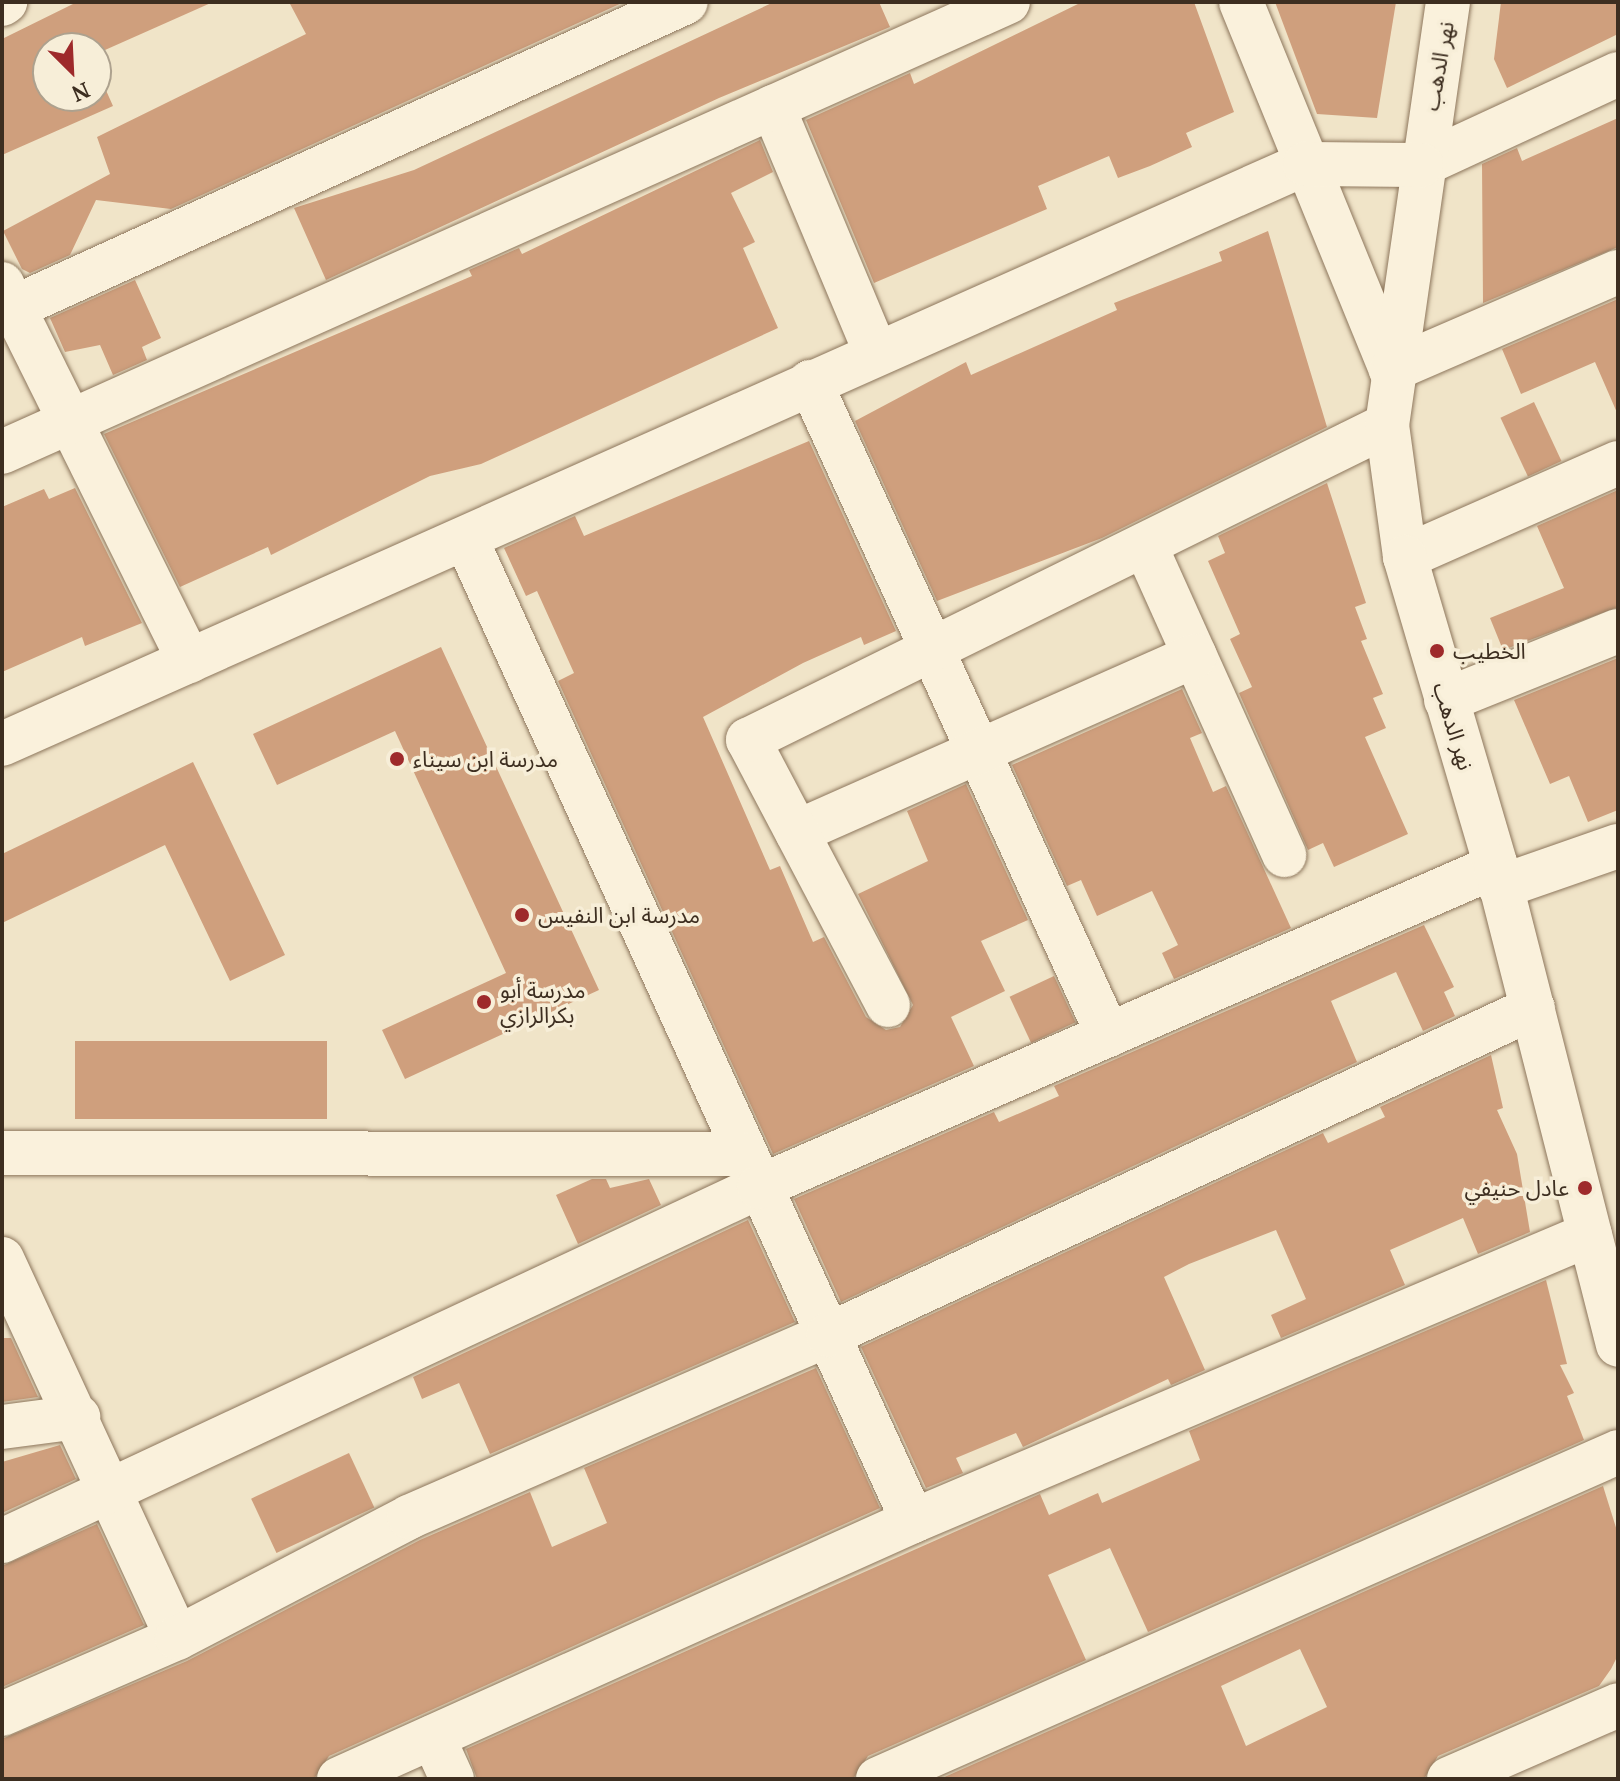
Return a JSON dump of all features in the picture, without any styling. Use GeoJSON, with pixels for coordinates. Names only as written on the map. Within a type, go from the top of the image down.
{"type":"FeatureCollection","features":[{"type":"Feature","properties":{"kind":"street"},"geometry":{"type":"LineString","coordinates":[[189,661],[70,421],[6,301],[686,2]]}},
{"type":"Feature","properties":{"kind":"street"},"geometry":{"type":"LineString","coordinates":[[2,452],[773,107],[964,10],[1008,2]]}},
{"type":"Feature","properties":{"kind":"street"},"geometry":{"type":"LineString","coordinates":[[1241,2],[1391,370],[1618,272]]}},
{"type":"Feature","properties":{"kind":"street","name":"نهر الدهب"},"geometry":{"type":"LineString","coordinates":[[1448,2],[1391,370],[1387,425],[1405,557],[1498,877],[1618,1345]]}},
{"type":"Feature","properties":{"kind":"street"},"geometry":{"type":"LineString","coordinates":[[2,744],[1305,164],[1421,165],[1618,74]]}},
{"type":"Feature","properties":{"kind":"street"},"geometry":{"type":"LineString","coordinates":[[773,107],[876,353]]}},
{"type":"Feature","properties":{"kind":"street"},"geometry":{"type":"LineString","coordinates":[[810,382],[1108,1035]]}},
{"type":"Feature","properties":{"kind":"street"},"geometry":{"type":"LineString","coordinates":[[888,1005],[748,740],[931,646],[1145,545],[1387,425]]}},
{"type":"Feature","properties":{"kind":"street"},"geometry":{"type":"LineString","coordinates":[[1405,557],[1618,463]]}},
{"type":"Feature","properties":{"kind":"street"},"geometry":{"type":"LineString","coordinates":[[466,539],[913,1521]]}},
{"type":"Feature","properties":{"kind":"street"},"geometry":{"type":"LineString","coordinates":[[1145,545],[1284,855]]}},
{"type":"Feature","properties":{"kind":"street"},"geometry":{"type":"LineString","coordinates":[[1446,700],[1618,631]]}},
{"type":"Feature","properties":{"kind":"street"},"geometry":{"type":"LineString","coordinates":[[797,832],[1195,656]]}},
{"type":"Feature","properties":{"kind":"street"},"geometry":{"type":"LineString","coordinates":[[2,1541],[113,1492],[751,1170],[1108,1035],[1498,877],[1618,846]]}},
{"type":"Feature","properties":{"kind":"street"},"geometry":{"type":"LineString","coordinates":[[2,1714],[177,1638],[409,1517],[828,1335],[1533,1008]]}},
{"type":"Feature","properties":{"kind":"street"},"geometry":{"type":"LineString","coordinates":[[2,1153],[751,1170]]}},
{"type":"Feature","properties":{"kind":"street"},"geometry":{"type":"LineString","coordinates":[[339,1779],[913,1521],[1590,1234]]}},
{"type":"Feature","properties":{"kind":"street"},"geometry":{"type":"LineString","coordinates":[[2,1259],[113,1492],[177,1638]]}},
{"type":"Feature","properties":{"kind":"street"},"geometry":{"type":"LineString","coordinates":[[2,1427],[78,1417]]}},
{"type":"Feature","properties":{"kind":"street"},"geometry":{"type":"LineString","coordinates":[[878,1779],[1618,1452]]}},
{"type":"Feature","properties":{"kind":"street"},"geometry":{"type":"LineString","coordinates":[[1449,1779],[1618,1705]]}},
{"type":"Feature","properties":{"kind":"street"},"geometry":{"type":"LineString","coordinates":[[433,1737],[452,1779]]}},
{"type":"Feature","properties":{"kind":"building"},"geometry":{"type":"Polygon","coordinates":[[[77,2],[213,2],[112,47],[112,32],[32,32],[32,112],[99,112],[2,155],[2,39],[77,2]]]}},
{"type":"Feature","properties":{"kind":"building"},"geometry":{"type":"Polygon","coordinates":[[[289,2],[624,2],[171,209],[96,200],[70,255],[30,273],[22,269],[3,231],[110,174],[97,137],[306,34],[289,2]]]}},
{"type":"Feature","properties":{"kind":"building"},"geometry":{"type":"Polygon","coordinates":[[[774,2],[879,2],[890,27],[719,98],[326,280],[294,208],[414,170],[774,2]]]}},
{"type":"Feature","properties":{"kind":"building"},"geometry":{"type":"Polygon","coordinates":[[[1082,2],[1194,2],[1234,112],[1186,133],[1192,147],[1150,166],[1118,178],[1109,156],[1038,186],[1047,209],[874,283],[806,120],[910,73],[914,84],[1082,2]]]}},
{"type":"Feature","properties":{"kind":"building"},"geometry":{"type":"Polygon","coordinates":[[[1275,2],[1396,2],[1377,118],[1317,114],[1275,2]]]}},
{"type":"Feature","properties":{"kind":"building"},"geometry":{"type":"Polygon","coordinates":[[[1501,2],[1618,2],[1618,34],[1507,88],[1494,59],[1501,2]]]}},
{"type":"Feature","properties":{"kind":"building"},"geometry":{"type":"Polygon","coordinates":[[[1618,118],[1618,247],[1483,303],[1482,164],[1517,148],[1522,161],[1618,118]]]}},
{"type":"Feature","properties":{"kind":"building"},"geometry":{"type":"Polygon","coordinates":[[[760,140],[773,172],[731,193],[755,242],[743,248],[778,328],[481,464],[430,476],[271,555],[268,547],[180,587],[104,434],[472,276],[469,270],[519,248],[522,254],[760,140]]]}},
{"type":"Feature","properties":{"kind":"building"},"geometry":{"type":"Polygon","coordinates":[[[1268,231],[1327,427],[1102,538],[937,601],[855,421],[966,362],[971,375],[1117,310],[1114,303],[1222,261],[1219,252],[1268,231]]]}},
{"type":"Feature","properties":{"kind":"building"},"geometry":{"type":"Polygon","coordinates":[[[135,280],[161,338],[142,347],[147,360],[113,375],[100,345],[65,352],[50,318],[135,280]]]}},
{"type":"Feature","properties":{"kind":"building"},"geometry":{"type":"Polygon","coordinates":[[[1618,299],[1618,415],[1595,362],[1521,394],[1502,349],[1618,299]]]}},
{"type":"Feature","properties":{"kind":"building"},"geometry":{"type":"Polygon","coordinates":[[[1534,402],[1561,461],[1528,477],[1500,418],[1534,402]]]}},
{"type":"Feature","properties":{"kind":"building"},"geometry":{"type":"Polygon","coordinates":[[[809,441],[896,631],[864,645],[861,637],[803,663],[703,717],[770,870],[780,866],[813,942],[824,937],[866,1017],[886,1030],[900,1027],[913,1005],[858,894],[928,861],[907,811],[966,784],[1028,920],[981,941],[1005,991],[951,1017],[974,1066],[773,1154],[558,681],[574,673],[537,591],[526,596],[504,548],[575,516],[584,536],[809,441]]]}},
{"type":"Feature","properties":{"kind":"building"},"geometry":{"type":"Polygon","coordinates":[[[1327,483],[1366,603],[1355,607],[1367,639],[1361,641],[1383,694],[1373,698],[1386,728],[1365,737],[1408,834],[1334,867],[1323,843],[1308,850],[1239,693],[1252,687],[1230,639],[1240,634],[1208,561],[1225,553],[1218,536],[1327,483]]]}},
{"type":"Feature","properties":{"kind":"building"},"geometry":{"type":"Polygon","coordinates":[[[75,488],[142,623],[85,646],[82,637],[2,672],[2,507],[44,489],[49,499],[75,488]]]}},
{"type":"Feature","properties":{"kind":"building"},"geometry":{"type":"Polygon","coordinates":[[[1618,490],[1618,607],[1503,650],[1490,618],[1564,588],[1537,526],[1618,490]]]}},
{"type":"Feature","properties":{"kind":"building","name":"مدرسة ابن النفيس"},"geometry":{"type":"Polygon","coordinates":[[[441,647],[599,990],[405,1079],[382,1030],[506,973],[395,731],[277,785],[253,734],[441,647]]]}},
{"type":"Feature","properties":{"kind":"building"},"geometry":{"type":"Polygon","coordinates":[[[1618,658],[1618,810],[1588,822],[1569,776],[1550,784],[1514,700],[1618,658]]]}},
{"type":"Feature","properties":{"kind":"building"},"geometry":{"type":"Polygon","coordinates":[[[1182,689],[1202,733],[1190,738],[1213,792],[1226,786],[1291,928],[1174,979],[1162,953],[1178,945],[1152,891],[1097,916],[1081,880],[1067,886],[1012,765],[1182,689]]]}},
{"type":"Feature","properties":{"kind":"building"},"geometry":{"type":"Polygon","coordinates":[[[193,762],[285,955],[230,981],[165,845],[2,923],[2,854],[193,762]]]}},
{"type":"Feature","properties":{"kind":"building"},"geometry":{"type":"Polygon","coordinates":[[[1424,925],[1454,987],[1444,992],[1455,1016],[1423,1031],[1396,972],[1331,1001],[1357,1062],[841,1302],[794,1199],[994,1112],[999,1122],[1059,1096],[1054,1086],[1424,925]]]}},
{"type":"Feature","properties":{"kind":"building"},"geometry":{"type":"Polygon","coordinates":[[[1054,976],[1076,1022],[1031,1043],[1010,997],[1054,976]]]}},
{"type":"Feature","properties":{"kind":"building"},"geometry":{"type":"Polygon","coordinates":[[[75,1041],[327,1041],[327,1119],[75,1119],[75,1041]]]}},
{"type":"Feature","properties":{"kind":"building"},"geometry":{"type":"Polygon","coordinates":[[[1491,1055],[1503,1108],[1497,1110],[1517,1154],[1530,1232],[1478,1254],[1463,1218],[1390,1250],[1405,1285],[1281,1338],[1271,1315],[1306,1299],[1276,1230],[1189,1264],[1164,1277],[1205,1370],[1171,1385],[1168,1379],[1023,1447],[1016,1433],[956,1458],[963,1473],[926,1488],[861,1347],[1323,1133],[1328,1143],[1385,1117],[1380,1107],[1491,1055]]]}},
{"type":"Feature","properties":{"kind":"building"},"geometry":{"type":"Polygon","coordinates":[[[592,1179],[606,1179],[610,1188],[649,1179],[661,1205],[578,1244],[556,1195],[592,1179]]]}},
{"type":"Feature","properties":{"kind":"building"},"geometry":{"type":"Polygon","coordinates":[[[748,1220],[795,1322],[490,1454],[459,1383],[422,1399],[413,1377],[748,1220]]]}},
{"type":"Feature","properties":{"kind":"building"},"geometry":{"type":"Polygon","coordinates":[[[1546,1280],[1567,1364],[1560,1365],[1574,1393],[1567,1396],[1584,1440],[1148,1632],[1110,1548],[1048,1575],[1086,1660],[868,1756],[853,1779],[477,1779],[466,1749],[1040,1494],[1049,1515],[1098,1493],[1102,1503],[1200,1460],[1189,1431],[1546,1280]]]}},
{"type":"Feature","properties":{"kind":"building"},"geometry":{"type":"Polygon","coordinates":[[[2,1338],[11,1338],[38,1397],[2,1402],[2,1338]]]}},
{"type":"Feature","properties":{"kind":"building"},"geometry":{"type":"Polygon","coordinates":[[[816,1368],[880,1508],[329,1756],[314,1779],[2,1779],[2,1739],[187,1661],[420,1540],[530,1492],[552,1547],[607,1523],[584,1468],[816,1368]]]}},
{"type":"Feature","properties":{"kind":"building"},"geometry":{"type":"Polygon","coordinates":[[[60,1445],[76,1479],[2,1513],[2,1462],[60,1445]]]}},
{"type":"Feature","properties":{"kind":"building"},"geometry":{"type":"Polygon","coordinates":[[[349,1453],[374,1507],[276,1553],[251,1499],[349,1453]]]}},
{"type":"Feature","properties":{"kind":"building"},"geometry":{"type":"Polygon","coordinates":[[[1603,1486],[1618,1534],[1618,1655],[1611,1669],[1599,1686],[1438,1756],[1424,1779],[940,1779],[1603,1486]],[[1300,1649],[1221,1686],[1246,1746],[1327,1707],[1300,1649]]]}},
{"type":"Feature","properties":{"kind":"building"},"geometry":{"type":"Polygon","coordinates":[[[97,1524],[144,1625],[2,1687],[2,1566],[97,1524]]]}},
{"type":"Feature","properties":{"kind":"place","name":"الخطيب"},"geometry":{"type":"Point","coordinates":[1437,651]}},
{"type":"Feature","properties":{"kind":"place","name":"مدرسة ابن سيناء"},"geometry":{"type":"Point","coordinates":[397,759]}},
{"type":"Feature","properties":{"kind":"place","name":"مدرسة ابن النفيس"},"geometry":{"type":"Point","coordinates":[522,915]}},
{"type":"Feature","properties":{"kind":"place","name":"مدرسة أبو بكرالرازي"},"geometry":{"type":"Point","coordinates":[484,1002]}},
{"type":"Feature","properties":{"kind":"place","name":"عادل حنيفي"},"geometry":{"type":"Point","coordinates":[1585,1188]}}]}
